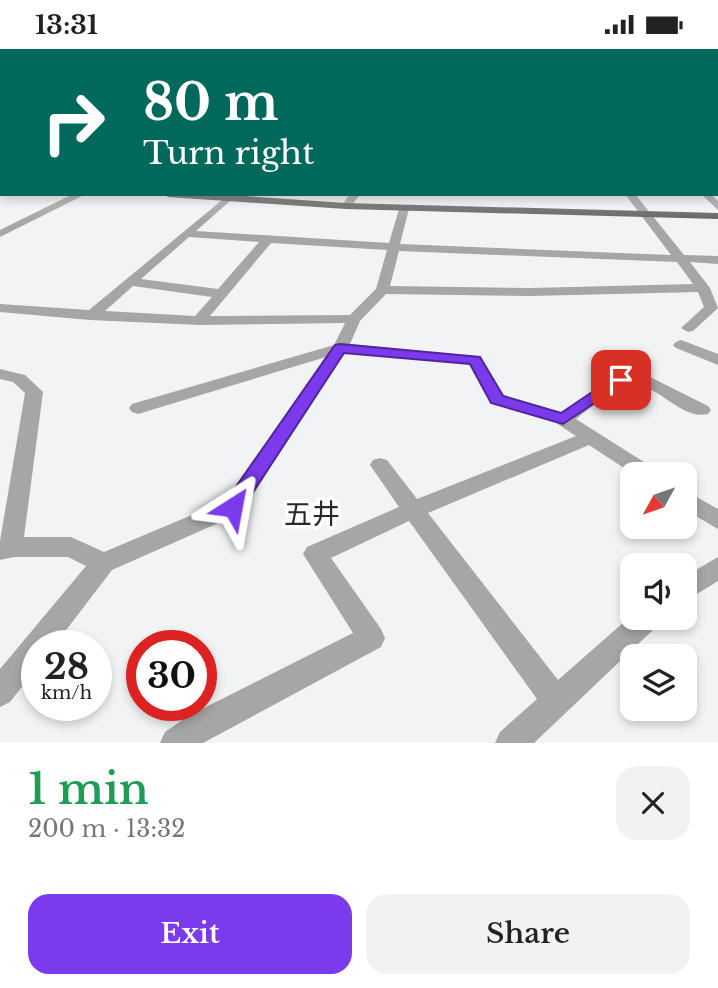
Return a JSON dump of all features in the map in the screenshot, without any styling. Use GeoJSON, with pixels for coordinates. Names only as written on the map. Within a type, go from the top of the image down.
{"type":"FeatureCollection","features":[{"type":"Feature","properties":{"kind":"main road"},"geometry":{"type":"LineString","coordinates":[[192,196],[404,209],[718,216]]}},
{"type":"Feature","properties":{"kind":"street"},"geometry":{"type":"LineString","coordinates":[[1,234],[77,196]]}},
{"type":"Feature","properties":{"kind":"street"},"geometry":{"type":"LineString","coordinates":[[346,206],[354,196]]}},
{"type":"Feature","properties":{"kind":"street"},"geometry":{"type":"LineString","coordinates":[[632,196],[703,288],[712,308],[688,328]]}},
{"type":"Feature","properties":{"kind":"street"},"geometry":{"type":"LineString","coordinates":[[90,316],[227,199]]}},
{"type":"Feature","properties":{"kind":"street"},"geometry":{"type":"LineString","coordinates":[[50,630],[103,563],[233,507],[340,348],[355,319],[382,290],[404,209]]}},
{"type":"Feature","properties":{"kind":"street"},"geometry":{"type":"LineString","coordinates":[[187,235],[392,247],[718,260]]}},
{"type":"Feature","properties":{"kind":"street"},"geometry":{"type":"LineString","coordinates":[[199,321],[268,239]]}},
{"type":"Feature","properties":{"kind":"street"},"geometry":{"type":"LineString","coordinates":[[131,282],[222,293]]}},
{"type":"Feature","properties":{"kind":"street"},"geometry":{"type":"LineString","coordinates":[[382,290],[530,292],[703,288]]}},
{"type":"Feature","properties":{"kind":"street"},"geometry":{"type":"LineString","coordinates":[[0,309],[199,321],[355,319]]}},
{"type":"Feature","properties":{"kind":"street"},"geometry":{"type":"LineString","coordinates":[[681,345],[718,360]]}},
{"type":"Feature","properties":{"kind":"street"},"geometry":{"type":"LineString","coordinates":[[138,408],[340,348],[475,360],[497,399],[563,419],[630,462]]}},
{"type":"Feature","properties":{"kind":"street"},"geometry":{"type":"LineString","coordinates":[[0,374],[11,374],[21,379],[34,393],[6,550],[71,547],[103,563]]}},
{"type":"Feature","properties":{"kind":"street"},"geometry":{"type":"LineString","coordinates":[[563,419],[621,380],[642,380],[702,410]]}},
{"type":"Feature","properties":{"kind":"street"},"geometry":{"type":"LineString","coordinates":[[176,743],[199,727],[371,638],[315,554],[415,509],[591,437]]}},
{"type":"Feature","properties":{"kind":"street"},"geometry":{"type":"LineString","coordinates":[[380,464],[556,701]]}},
{"type":"Feature","properties":{"kind":"street"},"geometry":{"type":"LineString","coordinates":[[697,506],[718,520]]}},
{"type":"Feature","properties":{"kind":"street"},"geometry":{"type":"LineString","coordinates":[[697,582],[718,567]]}},
{"type":"Feature","properties":{"kind":"street"},"geometry":{"type":"LineString","coordinates":[[511,743],[634,630]]}},
{"type":"Feature","properties":{"kind":"street"},"geometry":{"type":"LineString","coordinates":[[0,692],[21,666]]}},
{"type":"Feature","properties":{"kind":"district","name":"五井"},"geometry":{"type":"Point","coordinates":[312,514]}},
{"type":"Feature","properties":{"kind":"route"},"geometry":{"type":"LineString","coordinates":[[233,507],[340,348],[475,360],[497,399],[563,419],[621,380]]}}]}
